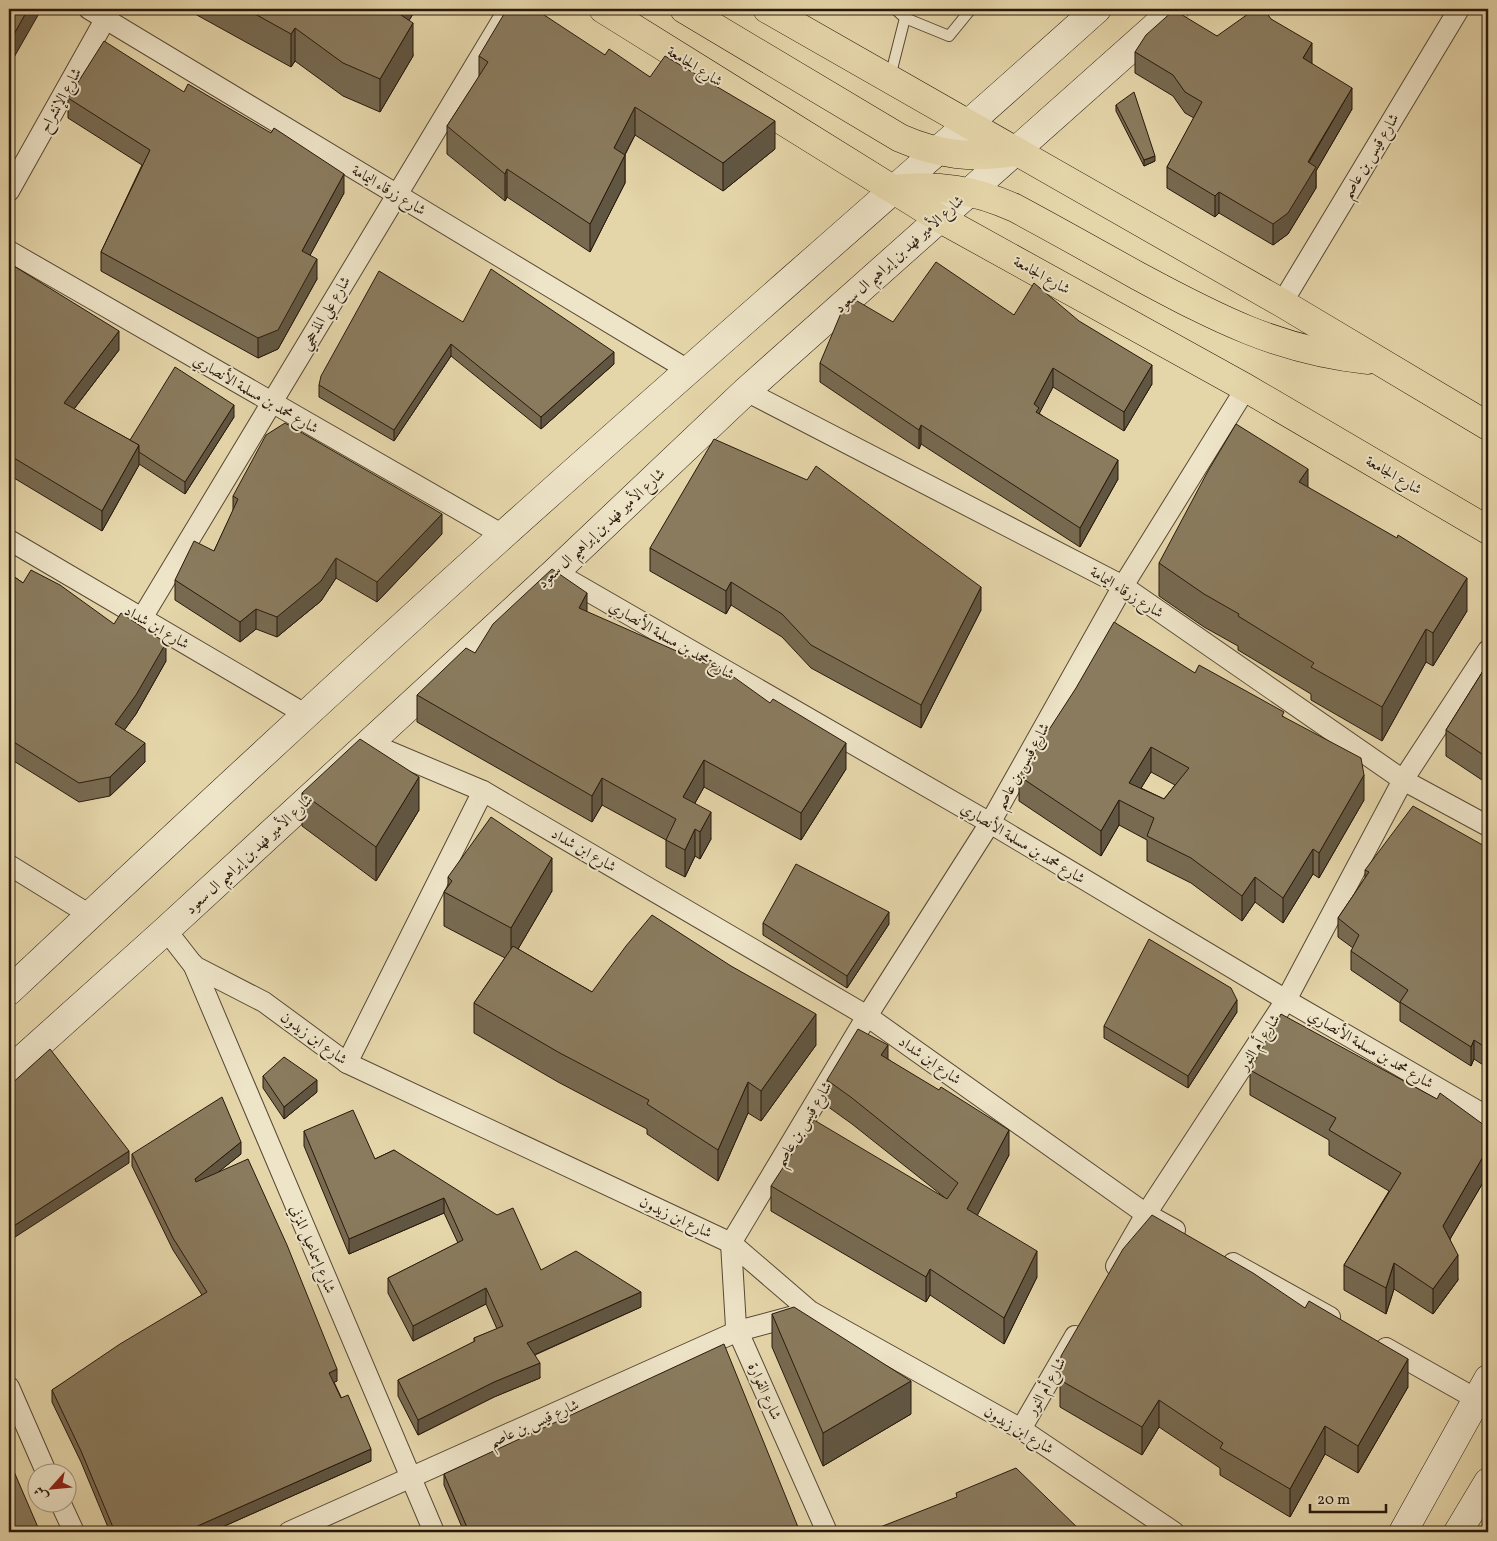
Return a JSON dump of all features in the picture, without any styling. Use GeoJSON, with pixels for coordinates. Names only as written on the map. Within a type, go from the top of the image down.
{"type":"FeatureCollection","features":[{"type":"Feature","properties":{"kind":"main road","name":"شارع الجامعة"},"geometry":{"type":"LineString","coordinates":[[603,9],[939,218],[1246,388],[1488,530]]}},
{"type":"Feature","properties":{"kind":"main road"},"geometry":{"type":"LineString","coordinates":[[684,9],[900,138],[938,152],[964,156],[989,156],[1014,152]]}},
{"type":"Feature","properties":{"kind":"main road"},"geometry":{"type":"LineString","coordinates":[[767,9],[890,78],[1014,152],[1282,303],[1488,426]]}},
{"type":"Feature","properties":{"kind":"main road"},"geometry":{"type":"LineString","coordinates":[[9,990],[305,714],[503,535],[688,370],[969,125],[1097,9]]}},
{"type":"Feature","properties":{"kind":"main road","name":"شارع الأمير فهد بن إبراهيم ال سعود"},"geometry":{"type":"LineString","coordinates":[[9,1071],[166,930],[555,572],[746,390],[1175,9]]}},
{"type":"Feature","properties":{"kind":"main road"},"geometry":{"type":"LineString","coordinates":[[895,189],[945,187],[970,191],[1015,208],[1205,312],[1261,337],[1319,353],[1380,362]]}},
{"type":"Feature","properties":{"kind":"main road"},"geometry":{"type":"LineString","coordinates":[[1403,1532],[1483,1390]]}},
{"type":"Feature","properties":{"kind":"main road"},"geometry":{"type":"LineString","coordinates":[[1458,1532],[1488,1482]]}},
{"type":"Feature","properties":{"kind":"street","name":"شارع علي المذحجي"},"geometry":{"type":"LineString","coordinates":[[142,618],[509,9]]}},
{"type":"Feature","properties":{"kind":"street","name":"شارع قيس بن عاصم"},"geometry":{"type":"LineString","coordinates":[[1282,303],[1459,9]]}},
{"type":"Feature","properties":{"kind":"street","name":"شارع زرقاء اليمامة"},"geometry":{"type":"LineString","coordinates":[[102,12],[397,195],[688,370]]}},
{"type":"Feature","properties":{"kind":"street","name":"شارع الإنشراح"},"geometry":{"type":"LineString","coordinates":[[9,191],[102,12]]}},
{"type":"Feature","properties":{"kind":"street","name":"شارع محمد بن مسلمة الأنصاري"},"geometry":{"type":"LineString","coordinates":[[9,252],[503,535]]}},
{"type":"Feature","properties":{"kind":"street","name":"شارع قيس بن عاصم"},"geometry":{"type":"LineString","coordinates":[[731,1243],[867,1016],[990,823],[1123,586],[1246,388]]}},
{"type":"Feature","properties":{"kind":"street","name":"شارع زرقاء اليمامة"},"geometry":{"type":"LineString","coordinates":[[746,390],[1123,586],[1403,780],[1488,826]]}},
{"type":"Feature","properties":{"kind":"street","name":"شارع ابن شداد"},"geometry":{"type":"LineString","coordinates":[[9,540],[305,714]]}},
{"type":"Feature","properties":{"kind":"street","name":"شارع محمد بن مسلمة الأنصاري"},"geometry":{"type":"LineString","coordinates":[[555,572],[990,823],[1286,1000],[1488,1117]]}},
{"type":"Feature","properties":{"kind":"street","name":"شارع أم النور"},"geometry":{"type":"LineString","coordinates":[[1106,1283],[1146,1214],[1286,1000],[1403,780],[1488,650]]}},
{"type":"Feature","properties":{"kind":"street","name":"شارع ابن شداد"},"geometry":{"type":"LineString","coordinates":[[369,743],[483,792],[867,1016],[1146,1214],[1189,1238]]}},
{"type":"Feature","properties":{"kind":"street"},"geometry":{"type":"LineString","coordinates":[[347,1063],[483,792]]}},
{"type":"Feature","properties":{"kind":"street"},"geometry":{"type":"LineString","coordinates":[[9,865],[90,915]]}},
{"type":"Feature","properties":{"kind":"street","name":"شارع ابن زيدون"},"geometry":{"type":"LineString","coordinates":[[166,930],[193,964],[264,1002],[347,1063],[731,1243],[810,1311],[1021,1429],[1174,1532]]}},
{"type":"Feature","properties":{"kind":"street","name":"شارع إسماعيل المزني"},"geometry":{"type":"LineString","coordinates":[[193,964],[434,1532]]}},
{"type":"Feature","properties":{"kind":"street","name":"شارع القوارة"},"geometry":{"type":"LineString","coordinates":[[731,1243],[736,1326],[827,1532]]}},
{"type":"Feature","properties":{"kind":"street"},"geometry":{"type":"LineString","coordinates":[[1215,1253],[1345,1325]]}},
{"type":"Feature","properties":{"kind":"street","name":"شارع قيس بن عاصم"},"geometry":{"type":"LineString","coordinates":[[289,1532],[738,1331],[810,1311]]}},
{"type":"Feature","properties":{"kind":"street","name":"شارع أم النور"},"geometry":{"type":"LineString","coordinates":[[1021,1429],[1086,1317]]}},
{"type":"Feature","properties":{"kind":"street"},"geometry":{"type":"LineString","coordinates":[[1371,1340],[1483,1390]]}},
{"type":"Feature","properties":{"kind":"street"},"geometry":{"type":"LineString","coordinates":[[9,1387],[43,1464]]}},
{"type":"Feature","properties":{"kind":"street"},"geometry":{"type":"LineString","coordinates":[[66,1514],[74,1532]]}},
{"type":"Feature","properties":{"kind":"lane"},"geometry":{"type":"LineString","coordinates":[[896,9],[905,18],[949,36],[972,9]]}},
{"type":"Feature","properties":{"kind":"lane"},"geometry":{"type":"LineString","coordinates":[[890,78],[905,18]]}},
{"type":"Feature","properties":{"kind":"building"},"geometry":{"type":"Polygon","coordinates":[[[9,9],[28,9],[9,43],[9,9]]]}},
{"type":"Feature","properties":{"kind":"building"},"geometry":{"type":"Polygon","coordinates":[[[246,9],[396,9],[395,11],[413,23],[380,79],[343,63],[295,28],[291,34],[246,9]]]}},
{"type":"Feature","properties":{"kind":"building"},"geometry":{"type":"Polygon","coordinates":[[[507,9],[535,9],[605,55],[609,49],[650,77],[665,56],[775,121],[723,163],[635,107],[614,148],[625,155],[590,224],[507,169],[505,174],[447,126],[488,62],[479,56],[507,9]]]}},
{"type":"Feature","properties":{"kind":"building"},"geometry":{"type":"Polygon","coordinates":[[[1255,9],[1264,9],[1271,19],[1312,43],[1303,58],[1352,88],[1308,162],[1316,167],[1288,213],[1273,224],[1219,192],[1215,196],[1167,167],[1202,102],[1185,92],[1173,75],[1135,52],[1146,35],[1174,10],[1217,36],[1255,9]]]}},
{"type":"Feature","properties":{"kind":"building"},"geometry":{"type":"Polygon","coordinates":[[[104,41],[184,92],[188,84],[271,133],[274,128],[344,174],[302,251],[317,259],[278,330],[258,338],[101,252],[150,150],[68,98],[104,41]]]}},
{"type":"Feature","properties":{"kind":"building"},"geometry":{"type":"Polygon","coordinates":[[[1134,92],[1155,156],[1144,160],[1116,105],[1134,92]]]}},
{"type":"Feature","properties":{"kind":"building"},"geometry":{"type":"Polygon","coordinates":[[[936,262],[1014,315],[1034,283],[1079,321],[1152,365],[1124,412],[1053,368],[1034,404],[1039,408],[1036,412],[1118,460],[1080,528],[921,425],[919,430],[820,363],[844,306],[852,298],[893,322],[936,262]]]}},
{"type":"Feature","properties":{"kind":"building"},"geometry":{"type":"Polygon","coordinates":[[[9,263],[119,331],[64,403],[139,445],[102,511],[9,455],[9,263]]]}},
{"type":"Feature","properties":{"kind":"building"},"geometry":{"type":"Polygon","coordinates":[[[491,269],[614,352],[541,417],[451,344],[394,430],[319,385],[321,376],[379,271],[463,322],[491,269]]]}},
{"type":"Feature","properties":{"kind":"building"},"geometry":{"type":"Polygon","coordinates":[[[175,367],[234,405],[185,482],[139,452],[139,445],[130,440],[175,367]]]}},
{"type":"Feature","properties":{"kind":"building"},"geometry":{"type":"Polygon","coordinates":[[[285,423],[442,514],[377,582],[336,558],[321,581],[277,617],[256,609],[240,622],[175,580],[194,541],[214,551],[238,499],[233,496],[266,435],[285,423]]]}},
{"type":"Feature","properties":{"kind":"building"},"geometry":{"type":"Polygon","coordinates":[[[1236,424],[1308,469],[1299,482],[1397,538],[1398,535],[1467,578],[1433,633],[1426,629],[1382,707],[1311,667],[1314,663],[1238,616],[1239,614],[1204,594],[1159,563],[1208,471],[1236,424]]]}},
{"type":"Feature","properties":{"kind":"building"},"geometry":{"type":"Polygon","coordinates":[[[714,439],[807,480],[816,466],[981,587],[921,705],[811,645],[782,614],[731,582],[726,591],[650,548],[714,439]]]}},
{"type":"Feature","properties":{"kind":"building"},"geometry":{"type":"Polygon","coordinates":[[[552,569],[587,593],[579,608],[706,664],[710,660],[770,703],[773,699],[846,743],[801,813],[704,760],[683,797],[711,812],[700,832],[695,829],[685,850],[666,840],[676,819],[602,778],[592,796],[417,695],[466,648],[475,653],[493,624],[552,569]]]}},
{"type":"Feature","properties":{"kind":"building"},"geometry":{"type":"Polygon","coordinates":[[[31,570],[60,585],[114,624],[121,613],[166,643],[136,695],[115,724],[145,743],[110,777],[79,783],[9,739],[9,573],[23,583],[31,570]]]}},
{"type":"Feature","properties":{"kind":"building"},"geometry":{"type":"Polygon","coordinates":[[[1114,622],[1195,673],[1199,665],[1284,712],[1282,716],[1361,758],[1364,775],[1319,853],[1313,849],[1283,898],[1255,877],[1242,896],[1191,858],[1147,836],[1154,818],[1119,800],[1101,831],[1019,776],[1076,688],[1114,622]],[[1151,747],[1129,783],[1164,799],[1189,768],[1151,747]]]}},
{"type":"Feature","properties":{"kind":"building"},"geometry":{"type":"Polygon","coordinates":[[[1488,663],[1488,758],[1446,730],[1488,663]]]}},
{"type":"Feature","properties":{"kind":"building"},"geometry":{"type":"Polygon","coordinates":[[[360,739],[419,777],[376,847],[302,793],[360,739]]]}},
{"type":"Feature","properties":{"kind":"building"},"geometry":{"type":"Polygon","coordinates":[[[1413,806],[1488,848],[1488,1049],[1474,1040],[1471,1047],[1400,1002],[1408,990],[1351,951],[1359,935],[1338,918],[1369,872],[1365,870],[1413,806]]]}},
{"type":"Feature","properties":{"kind":"building"},"geometry":{"type":"Polygon","coordinates":[[[491,817],[552,858],[511,928],[444,892],[452,881],[448,877],[491,817]]]}},
{"type":"Feature","properties":{"kind":"building"},"geometry":{"type":"Polygon","coordinates":[[[796,864],[889,912],[847,976],[763,923],[796,864]]]}},
{"type":"Feature","properties":{"kind":"building"},"geometry":{"type":"Polygon","coordinates":[[[652,915],[731,966],[816,1014],[761,1091],[748,1082],[718,1150],[647,1104],[649,1100],[558,1052],[474,1003],[513,946],[592,992],[652,915]]]}},
{"type":"Feature","properties":{"kind":"building"},"geometry":{"type":"Polygon","coordinates":[[[1149,939],[1231,988],[1237,1000],[1188,1076],[1104,1026],[1149,939]]]}},
{"type":"Feature","properties":{"kind":"building"},"geometry":{"type":"Polygon","coordinates":[[[1281,1014],[1437,1099],[1440,1093],[1488,1128],[1488,1148],[1443,1226],[1458,1255],[1433,1289],[1394,1263],[1386,1288],[1344,1265],[1401,1173],[1329,1130],[1336,1118],[1250,1070],[1281,1014]]]}},
{"type":"Feature","properties":{"kind":"building"},"geometry":{"type":"Polygon","coordinates":[[[858,1029],[888,1045],[881,1055],[939,1090],[941,1087],[1009,1130],[967,1209],[1037,1251],[1004,1318],[930,1269],[926,1277],[771,1186],[814,1120],[947,1199],[958,1183],[827,1080],[858,1029]]]}},
{"type":"Feature","properties":{"kind":"building"},"geometry":{"type":"Polygon","coordinates":[[[50,1049],[129,1151],[9,1229],[9,1086],[50,1049]]]}},
{"type":"Feature","properties":{"kind":"building"},"geometry":{"type":"Polygon","coordinates":[[[284,1057],[317,1080],[284,1107],[263,1076],[284,1057]]]}},
{"type":"Feature","properties":{"kind":"building"},"geometry":{"type":"Polygon","coordinates":[[[222,1097],[241,1142],[195,1179],[196,1182],[248,1159],[287,1245],[337,1369],[329,1373],[341,1398],[348,1395],[371,1449],[184,1532],[115,1532],[81,1451],[52,1390],[120,1344],[207,1292],[173,1238],[132,1154],[222,1097]]]}},
{"type":"Feature","properties":{"kind":"building"},"geometry":{"type":"Polygon","coordinates":[[[353,1110],[375,1159],[394,1150],[497,1215],[513,1208],[541,1270],[576,1251],[641,1292],[527,1343],[540,1363],[494,1382],[418,1420],[398,1380],[475,1341],[474,1338],[503,1326],[486,1288],[413,1326],[388,1278],[463,1240],[444,1198],[349,1239],[304,1131],[353,1110]]]}},
{"type":"Feature","properties":{"kind":"building"},"geometry":{"type":"Polygon","coordinates":[[[1152,1215],[1253,1273],[1305,1308],[1309,1301],[1408,1359],[1358,1446],[1325,1426],[1290,1489],[1220,1448],[1223,1443],[1159,1400],[1142,1427],[1060,1380],[1061,1356],[1123,1249],[1152,1215]]]}},
{"type":"Feature","properties":{"kind":"building"},"geometry":{"type":"Polygon","coordinates":[[[794,1307],[911,1381],[823,1433],[772,1314],[794,1307]]]}},
{"type":"Feature","properties":{"kind":"building"},"geometry":{"type":"Polygon","coordinates":[[[724,1344],[800,1532],[469,1532],[444,1474],[724,1344]]]}},
{"type":"Feature","properties":{"kind":"building"},"geometry":{"type":"Polygon","coordinates":[[[9,1460],[28,1504],[28,1514],[32,1514],[40,1532],[9,1532],[9,1460]]]}},
{"type":"Feature","properties":{"kind":"building"},"geometry":{"type":"Polygon","coordinates":[[[1016,1468],[1082,1532],[870,1531],[957,1497],[956,1493],[1016,1468]]]}}]}
